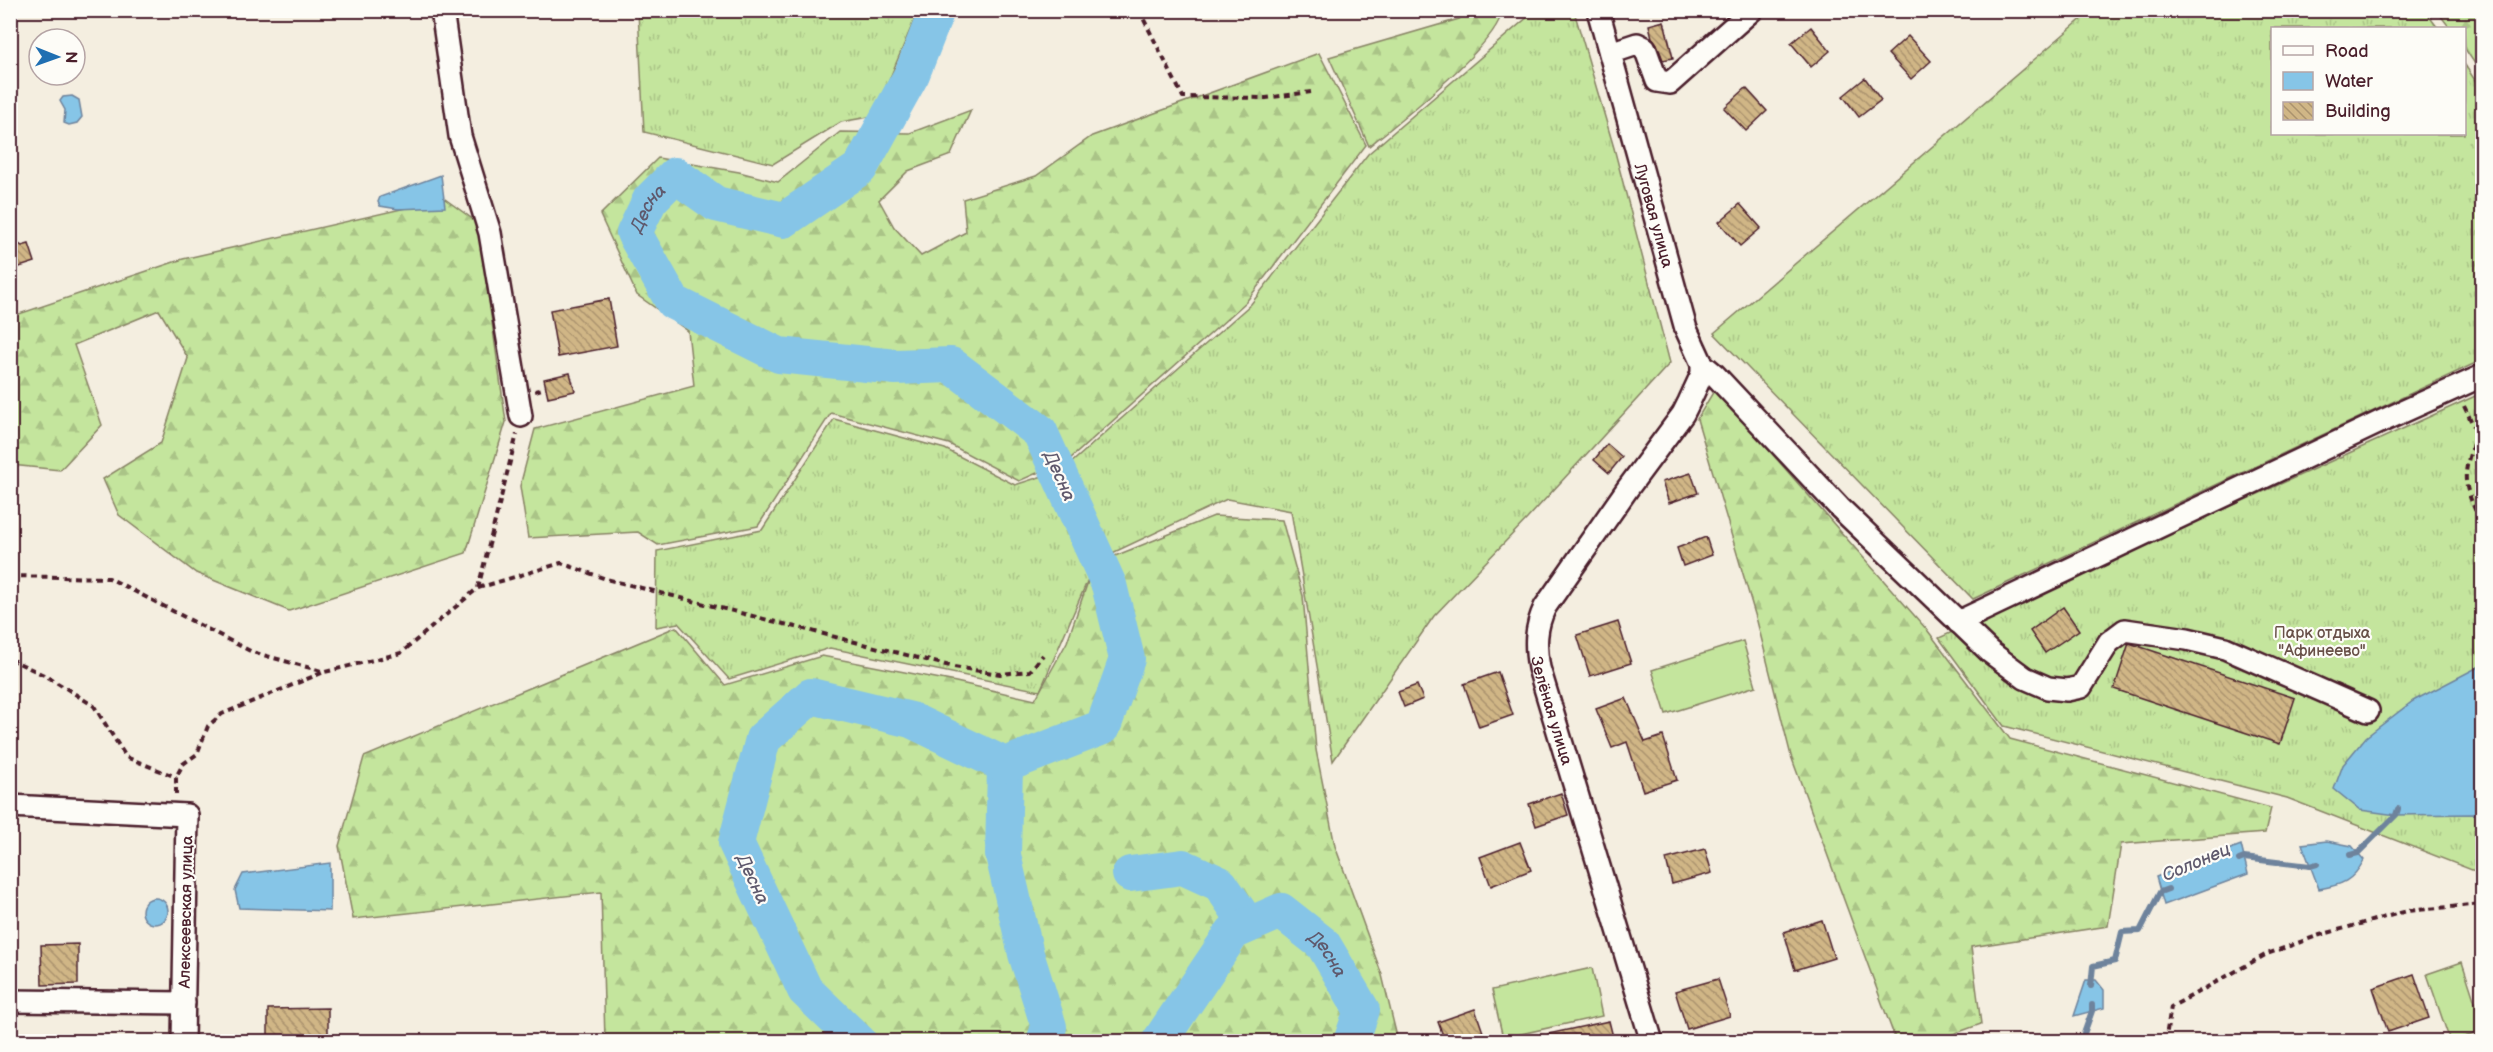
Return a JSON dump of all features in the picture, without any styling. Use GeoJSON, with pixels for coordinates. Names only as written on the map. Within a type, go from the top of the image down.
{"type":"FeatureCollection","features":[{"type":"Feature","properties":{"kind":"street"},"geometry":{"type":"LineString","coordinates":[[442,10],[460,136],[490,233],[521,416]]}},
{"type":"Feature","properties":{"kind":"street","name":"Луговая улица"},"geometry":{"type":"LineString","coordinates":[[1598,10],[1686,329],[1702,364]]}},
{"type":"Feature","properties":{"kind":"street"},"geometry":{"type":"LineString","coordinates":[[1610,53],[1637,44],[1645,48],[1657,81],[1670,83],[1752,10]]}},
{"type":"Feature","properties":{"kind":"street"},"geometry":{"type":"LineString","coordinates":[[1702,364],[1714,374],[1839,508],[1990,652],[2025,678],[2048,688],[2067,690],[2081,687],[2109,642],[2125,630],[2187,639],[2225,648],[2368,711]]}},
{"type":"Feature","properties":{"kind":"street","name":"Зелёная улица"},"geometry":{"type":"LineString","coordinates":[[1652,1041],[1539,668],[1535,636],[1545,607],[1683,414],[1702,374],[1702,364]]}},
{"type":"Feature","properties":{"kind":"street"},"geometry":{"type":"LineString","coordinates":[[1958,622],[2482,376]]}},
{"type":"Feature","properties":{"kind":"street","name":"Алексеевская улица"},"geometry":{"type":"LineString","coordinates":[[10,806],[187,815],[183,1041]]}},
{"type":"Feature","properties":{"kind":"street"},"geometry":{"type":"LineString","coordinates":[[10,1001],[184,1003]]}},
{"type":"Feature","properties":{"kind":"path"},"geometry":{"type":"LineString","coordinates":[[1139,10],[1183,97],[1266,98],[1311,92]]}},
{"type":"Feature","properties":{"kind":"path"},"geometry":{"type":"LineString","coordinates":[[2456,388],[2477,434],[2466,465],[2465,484],[2482,526]]}},
{"type":"Feature","properties":{"kind":"path"},"geometry":{"type":"LineString","coordinates":[[477,588],[521,416]]}},
{"type":"Feature","properties":{"kind":"path"},"geometry":{"type":"LineString","coordinates":[[176,814],[176,777],[183,764],[197,754],[208,726],[222,714],[325,672],[401,653],[477,588],[561,563],[606,579],[954,667],[1000,674],[1030,671],[1043,655]]}},
{"type":"Feature","properties":{"kind":"path"},"geometry":{"type":"LineString","coordinates":[[10,576],[109,578],[252,652],[325,672]]}},
{"type":"Feature","properties":{"kind":"path"},"geometry":{"type":"LineString","coordinates":[[10,658],[48,677],[94,706],[126,757],[176,777]]}},
{"type":"Feature","properties":{"kind":"path"},"geometry":{"type":"LineString","coordinates":[[2165,1041],[2171,1007],[2267,954],[2320,935],[2407,911],[2482,904]]}},
{"type":"Feature","properties":{"kind":"green space"},"geometry":{"type":"Polygon","coordinates":[[[638,10],[918,11],[874,116],[841,122],[773,164],[644,132],[638,10]]]}},
{"type":"Feature","properties":{"kind":"green space"},"geometry":{"type":"Polygon","coordinates":[[[1472,10],[1502,11],[1484,43],[1466,62],[1423,102],[1369,146],[1329,57],[1459,19],[1472,10]]]}},
{"type":"Feature","properties":{"kind":"green space"},"geometry":{"type":"Polygon","coordinates":[[[1536,10],[1574,11],[1614,148],[1670,363],[1527,519],[1434,616],[1333,761],[1291,511],[1227,499],[1106,556],[1069,465],[1251,304],[1368,154],[1536,10]]]}},
{"type":"Feature","properties":{"kind":"green space"},"geometry":{"type":"Polygon","coordinates":[[[2091,11],[2425,11],[2437,27],[2271,27],[2271,135],[2466,135],[2466,67],[2482,91],[2482,360],[1973,599],[1714,333],[2091,11]]]}},
{"type":"Feature","properties":{"kind":"green space"},"geometry":{"type":"Polygon","coordinates":[[[2437,11],[2482,11],[2482,74],[2466,50],[2466,27],[2449,27],[2437,11]]]}},
{"type":"Feature","properties":{"kind":"green space"},"geometry":{"type":"Polygon","coordinates":[[[1319,53],[1366,145],[1246,302],[1071,458],[1019,481],[949,444],[831,413],[758,526],[658,545],[638,532],[528,538],[520,486],[535,429],[694,386],[688,331],[637,295],[600,215],[658,158],[739,172],[778,182],[840,132],[910,133],[971,110],[951,155],[908,171],[879,200],[894,227],[921,256],[966,232],[963,199],[1036,176],[1092,136],[1319,53]]]}},
{"type":"Feature","properties":{"kind":"green space"},"geometry":{"type":"Polygon","coordinates":[[[445,199],[478,223],[506,422],[466,553],[289,611],[196,573],[119,515],[103,479],[161,443],[188,358],[159,310],[74,345],[102,425],[60,470],[11,465],[10,317],[183,259],[445,199]]]}},
{"type":"Feature","properties":{"kind":"green space"},"geometry":{"type":"Polygon","coordinates":[[[1715,389],[1928,631],[2010,739],[2271,808],[2265,833],[2121,844],[2108,926],[1971,947],[1981,1024],[1934,1041],[1896,1041],[1791,756],[1757,621],[1697,419],[1715,389]]]}},
{"type":"Feature","properties":{"kind":"green space","name":"Парк отдыха \"Афинеево\""},"geometry":{"type":"Polygon","coordinates":[[[2482,393],[2482,874],[2287,798],[2004,726],[1939,638],[2482,393]]]}},
{"type":"Feature","properties":{"kind":"green space"},"geometry":{"type":"Polygon","coordinates":[[[834,419],[945,449],[1015,485],[1046,475],[1092,570],[1040,691],[830,648],[729,679],[678,623],[656,627],[657,551],[762,530],[834,419]]]}},
{"type":"Feature","properties":{"kind":"green space"},"geometry":{"type":"Polygon","coordinates":[[[1214,516],[1282,520],[1303,596],[1316,750],[1335,846],[1382,975],[1398,1041],[605,1041],[601,892],[353,919],[339,846],[364,757],[676,627],[725,685],[822,656],[1035,700],[1067,642],[1092,570],[1110,558],[1214,516]]]}},
{"type":"Feature","properties":{"kind":"green space"},"geometry":{"type":"Polygon","coordinates":[[[1743,641],[1756,686],[1666,714],[1652,670],[1743,641]]]}},
{"type":"Feature","properties":{"kind":"green space"},"geometry":{"type":"Polygon","coordinates":[[[2462,962],[2482,1024],[2482,1032],[2450,1041],[2427,974],[2462,962]]]}},
{"type":"Feature","properties":{"kind":"green space"},"geometry":{"type":"Polygon","coordinates":[[[1592,968],[1602,1016],[1503,1038],[1492,990],[1592,968]]]}},
{"type":"Feature","properties":{"kind":"water"},"geometry":{"type":"Polygon","coordinates":[[[72,96],[79,100],[82,117],[77,123],[69,125],[64,123],[65,110],[60,101],[63,97],[72,96]]]}},
{"type":"Feature","properties":{"kind":"water"},"geometry":{"type":"Polygon","coordinates":[[[441,175],[445,207],[398,209],[380,206],[378,202],[380,197],[441,175]]]}},
{"type":"Feature","properties":{"kind":"water"},"geometry":{"type":"Polygon","coordinates":[[[2482,665],[2482,817],[2475,814],[2396,815],[2360,810],[2334,789],[2343,765],[2366,737],[2413,701],[2482,665]]]}},
{"type":"Feature","properties":{"kind":"water"},"geometry":{"type":"Polygon","coordinates":[[[2327,841],[2352,846],[2364,860],[2356,873],[2346,881],[2319,889],[2302,844],[2327,841]]]}},
{"type":"Feature","properties":{"kind":"water"},"geometry":{"type":"Polygon","coordinates":[[[2241,845],[2248,874],[2164,905],[2156,877],[2241,845]]]}},
{"type":"Feature","properties":{"kind":"water"},"geometry":{"type":"Polygon","coordinates":[[[330,863],[330,911],[239,908],[235,890],[243,874],[330,863]]]}},
{"type":"Feature","properties":{"kind":"water"},"geometry":{"type":"Polygon","coordinates":[[[155,898],[164,902],[168,911],[164,920],[155,924],[146,920],[142,911],[146,902],[155,898]]]}},
{"type":"Feature","properties":{"kind":"water"},"geometry":{"type":"Polygon","coordinates":[[[2086,980],[2096,980],[2104,990],[2104,1008],[2074,1016],[2086,980]]]}},
{"type":"Feature","properties":{"kind":"building"},"geometry":{"type":"Polygon","coordinates":[[[1664,21],[1673,58],[1663,60],[1652,38],[1649,25],[1664,21]]]}},
{"type":"Feature","properties":{"kind":"building"},"geometry":{"type":"Polygon","coordinates":[[[1811,27],[1830,51],[1811,67],[1791,43],[1811,27]]]}},
{"type":"Feature","properties":{"kind":"building"},"geometry":{"type":"Polygon","coordinates":[[[1908,36],[1931,61],[1911,79],[1888,54],[1908,36]]]}},
{"type":"Feature","properties":{"kind":"building"},"geometry":{"type":"Polygon","coordinates":[[[1865,78],[1881,100],[1859,117],[1843,96],[1865,78]]]}},
{"type":"Feature","properties":{"kind":"building"},"geometry":{"type":"Polygon","coordinates":[[[1746,88],[1767,111],[1746,131],[1724,108],[1746,88]]]}},
{"type":"Feature","properties":{"kind":"building"},"geometry":{"type":"Polygon","coordinates":[[[1740,204],[1761,228],[1740,246],[1719,222],[1740,204]]]}},
{"type":"Feature","properties":{"kind":"building"},"geometry":{"type":"Polygon","coordinates":[[[10,238],[22,246],[29,244],[35,262],[10,270],[10,238]]]}},
{"type":"Feature","properties":{"kind":"building"},"geometry":{"type":"Polygon","coordinates":[[[609,299],[617,346],[558,357],[550,310],[609,299]]]}},
{"type":"Feature","properties":{"kind":"building"},"geometry":{"type":"Polygon","coordinates":[[[570,373],[575,391],[548,397],[544,379],[570,373]]]}},
{"type":"Feature","properties":{"kind":"building"},"geometry":{"type":"Polygon","coordinates":[[[1607,444],[1622,457],[1609,473],[1594,460],[1607,444]]]}},
{"type":"Feature","properties":{"kind":"building"},"geometry":{"type":"Polygon","coordinates":[[[1691,473],[1698,493],[1669,503],[1662,482],[1691,473]]]}},
{"type":"Feature","properties":{"kind":"building"},"geometry":{"type":"Polygon","coordinates":[[[1706,537],[1712,555],[1683,566],[1677,548],[1706,537]]]}},
{"type":"Feature","properties":{"kind":"building"},"geometry":{"type":"Polygon","coordinates":[[[2063,607],[2079,630],[2045,653],[2030,631],[2063,607]]]}},
{"type":"Feature","properties":{"kind":"building"},"geometry":{"type":"Polygon","coordinates":[[[1618,622],[1631,663],[1590,676],[1577,635],[1618,622]]]}},
{"type":"Feature","properties":{"kind":"building"},"geometry":{"type":"Polygon","coordinates":[[[2129,643],[2295,698],[2280,744],[2114,689],[2129,643]]]}},
{"type":"Feature","properties":{"kind":"building"},"geometry":{"type":"Polygon","coordinates":[[[1498,672],[1513,715],[1479,727],[1464,684],[1498,672]]]}},
{"type":"Feature","properties":{"kind":"building"},"geometry":{"type":"Polygon","coordinates":[[[1417,685],[1423,699],[1404,707],[1398,692],[1417,685]]]}},
{"type":"Feature","properties":{"kind":"building"},"geometry":{"type":"Polygon","coordinates":[[[1626,698],[1645,742],[1663,736],[1677,780],[1643,791],[1627,742],[1612,748],[1596,709],[1626,698]]]}},
{"type":"Feature","properties":{"kind":"building"},"geometry":{"type":"Polygon","coordinates":[[[1561,793],[1568,815],[1536,826],[1529,804],[1561,793]]]}},
{"type":"Feature","properties":{"kind":"building"},"geometry":{"type":"Polygon","coordinates":[[[1520,842],[1531,870],[1491,886],[1480,857],[1520,842]]]}},
{"type":"Feature","properties":{"kind":"building"},"geometry":{"type":"Polygon","coordinates":[[[1705,849],[1712,873],[1672,884],[1666,859],[1705,849]]]}},
{"type":"Feature","properties":{"kind":"building"},"geometry":{"type":"Polygon","coordinates":[[[1822,920],[1834,958],[1795,970],[1784,932],[1822,920]]]}},
{"type":"Feature","properties":{"kind":"building"},"geometry":{"type":"Polygon","coordinates":[[[78,944],[78,984],[42,985],[41,945],[78,944]]]}},
{"type":"Feature","properties":{"kind":"building"},"geometry":{"type":"Polygon","coordinates":[[[2414,974],[2429,1018],[2388,1032],[2373,988],[2414,974]]]}},
{"type":"Feature","properties":{"kind":"building"},"geometry":{"type":"Polygon","coordinates":[[[1718,979],[1730,1016],[1687,1029],[1675,991],[1718,979]]]}},
{"type":"Feature","properties":{"kind":"building"},"geometry":{"type":"Polygon","coordinates":[[[328,1008],[328,1041],[268,1041],[268,1009],[328,1008]]]}},
{"type":"Feature","properties":{"kind":"building"},"geometry":{"type":"Polygon","coordinates":[[[1475,1009],[1486,1041],[1445,1041],[1438,1022],[1475,1009]]]}},
{"type":"Feature","properties":{"kind":"building"},"geometry":{"type":"Polygon","coordinates":[[[1609,1021],[1614,1041],[1548,1041],[1548,1034],[1609,1021]]]}},
{"type":"Feature","properties":{"kind":"waterway","name":"Десна"},"geometry":{"type":"LineString","coordinates":[[859,1042],[805,990],[736,843],[763,739],[811,696],[911,720],[1005,765],[1103,727],[1127,659],[1109,585],[1040,432],[951,365],[896,367],[779,355],[673,302],[634,233],[650,200],[675,175],[716,204],[784,220],[860,168],[912,74],[937,10]]}},
{"type":"Feature","properties":{"kind":"waterway"},"geometry":{"type":"LineString","coordinates":[[1005,765],[1003,855],[1026,954],[1049,1027],[1044,1042]]}},
{"type":"Feature","properties":{"kind":"waterway","name":"Солонец"},"geometry":{"type":"LineString","coordinates":[[2350,855],[2358,853],[2396,815],[2398,809]]}},
{"type":"Feature","properties":{"kind":"waterway","name":"Солонец"},"geometry":{"type":"LineString","coordinates":[[2239,860],[2244,858],[2310,866],[2317,864]]}},
{"type":"Feature","properties":{"kind":"waterway","name":"Десна"},"geometry":{"type":"LineString","coordinates":[[1130,874],[1183,867],[1220,884],[1248,925]]}},
{"type":"Feature","properties":{"kind":"waterway","name":"Солонец"},"geometry":{"type":"LineString","coordinates":[[2091,986],[2093,966],[2115,961],[2122,932],[2140,931],[2160,892],[2168,889]]}},
{"type":"Feature","properties":{"kind":"waterway","name":"Десна"},"geometry":{"type":"LineString","coordinates":[[1159,1042],[1233,932],[1281,911],[1323,944],[1362,1010],[1351,1042]]}},
{"type":"Feature","properties":{"kind":"waterway","name":"Солонец"},"geometry":{"type":"LineString","coordinates":[[2081,1042],[2092,1005]]}}]}
